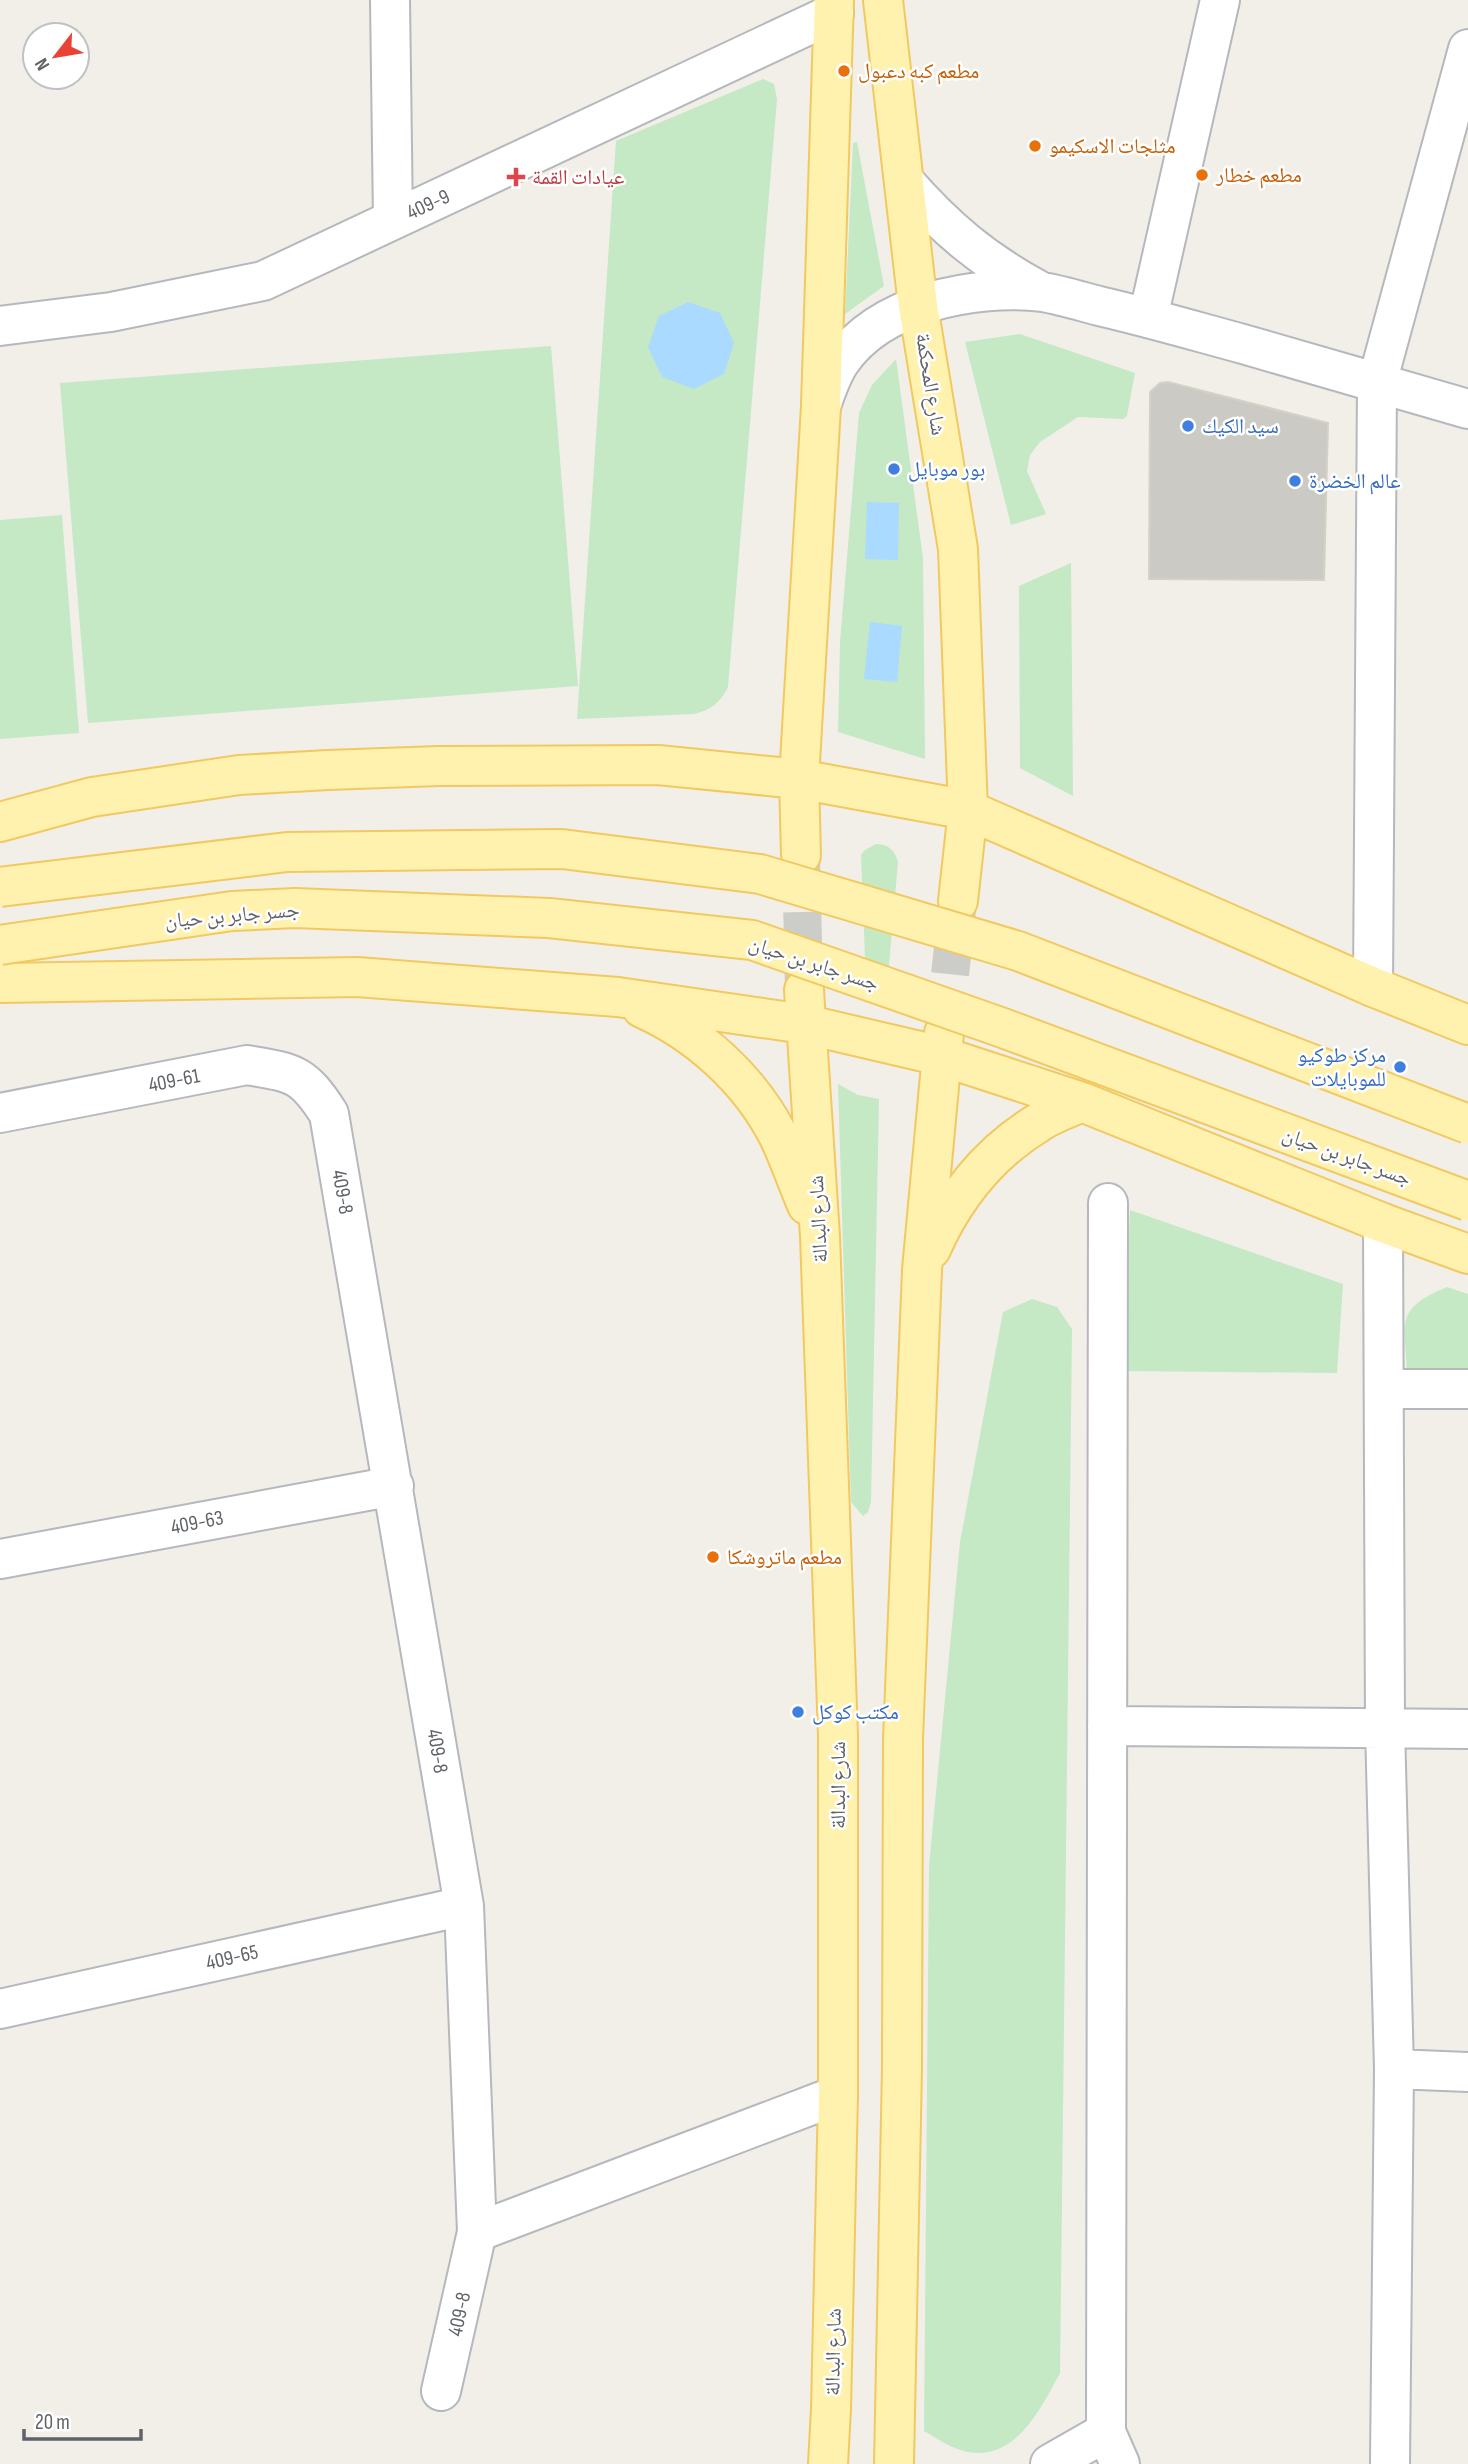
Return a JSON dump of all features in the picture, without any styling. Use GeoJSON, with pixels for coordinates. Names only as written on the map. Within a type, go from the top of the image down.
{"type":"FeatureCollection","features":[{"type":"Feature","properties":{"kind":"main road","name":"شارع المحكمة"},"geometry":{"type":"LineString","coordinates":[[883,0],[918,306],[958,549],[968,810],[958,901]]}},
{"type":"Feature","properties":{"kind":"main road"},"geometry":{"type":"LineString","coordinates":[[801,855],[799,779],[821,406],[834,7]]}},
{"type":"Feature","properties":{"kind":"main road"},"geometry":{"type":"LineString","coordinates":[[0,822],[92,797],[239,775],[328,769],[657,765],[799,779],[968,810],[1373,987],[1468,1025]]}},
{"type":"Feature","properties":{"kind":"main road"},"geometry":{"type":"LineString","coordinates":[[0,887],[287,852],[562,849],[760,874],[1018,951],[1468,1124]]}},
{"type":"Feature","properties":{"kind":"main road","name":"جسر جابر بن حيان"},"geometry":{"type":"LineString","coordinates":[[0,945],[232,911],[295,908],[549,918],[752,940],[1016,1033],[1468,1201]]}},
{"type":"Feature","properties":{"kind":"main road"},"geometry":{"type":"LineString","coordinates":[[0,983],[358,977],[618,997],[804,1007],[942,1043],[1383,1223],[1468,1254]]}},
{"type":"Feature","properties":{"kind":"main road"},"geometry":{"type":"LineString","coordinates":[[618,997],[667,1019],[710,1051],[748,1090],[777,1134],[820,1236]]}},
{"type":"Feature","properties":{"kind":"main road","name":"شارع البدالة"},"geometry":{"type":"LineString","coordinates":[[804,1007],[820,1236],[838,1736],[838,2095],[828,2464]]}},
{"type":"Feature","properties":{"kind":"main road"},"geometry":{"type":"LineString","coordinates":[[900,2459],[903,1739],[922,1270],[942,1043]]}},
{"type":"Feature","properties":{"kind":"main road"},"geometry":{"type":"LineString","coordinates":[[922,1270],[942,1226],[967,1185],[999,1150],[1039,1122],[1082,1102]]}},
{"type":"Feature","properties":{"kind":"street"},"geometry":{"type":"LineString","coordinates":[[390,0],[393,220]]}},
{"type":"Feature","properties":{"kind":"street"},"geometry":{"type":"LineString","coordinates":[[1148,317],[1220,0]]}},
{"type":"Feature","properties":{"kind":"street","name":"409-9"},"geometry":{"type":"LineString","coordinates":[[0,327],[111,312],[263,281],[834,7]]}},
{"type":"Feature","properties":{"kind":"street"},"geometry":{"type":"LineString","coordinates":[[1373,987],[1377,383],[1468,49]]}},
{"type":"Feature","properties":{"kind":"street"},"geometry":{"type":"LineString","coordinates":[[904,181],[930,211],[960,238],[999,268],[1043,292]]}},
{"type":"Feature","properties":{"kind":"street"},"geometry":{"type":"LineString","coordinates":[[821,406],[828,383],[840,362],[856,343],[875,328],[918,306],[988,291],[1043,292],[1148,317],[1468,409]]}},
{"type":"Feature","properties":{"kind":"street","name":"409-61"},"geometry":{"type":"LineString","coordinates":[[0,1113],[247,1065],[288,1072],[312,1087],[329,1114]]}},
{"type":"Feature","properties":{"kind":"street","name":"409-8"},"geometry":{"type":"LineString","coordinates":[[329,1114],[464,1906],[477,2232],[442,2391]]}},
{"type":"Feature","properties":{"kind":"street"},"geometry":{"type":"LineString","coordinates":[[1108,1203],[1107,1726],[1113,2448]]}},
{"type":"Feature","properties":{"kind":"street"},"geometry":{"type":"LineString","coordinates":[[1383,1223],[1385,1728],[1394,2069],[1390,2464]]}},
{"type":"Feature","properties":{"kind":"street"},"geometry":{"type":"LineString","coordinates":[[1384,1389],[1468,1390]]}},
{"type":"Feature","properties":{"kind":"street","name":"409-63"},"geometry":{"type":"LineString","coordinates":[[0,1559],[394,1486]]}},
{"type":"Feature","properties":{"kind":"street"},"geometry":{"type":"LineString","coordinates":[[1107,1726],[1468,1729]]}},
{"type":"Feature","properties":{"kind":"street","name":"409-65"},"geometry":{"type":"LineString","coordinates":[[0,2009],[464,1906]]}},
{"type":"Feature","properties":{"kind":"street"},"geometry":{"type":"LineString","coordinates":[[1394,2069],[1468,2072]]}},
{"type":"Feature","properties":{"kind":"street"},"geometry":{"type":"LineString","coordinates":[[477,2232],[838,2095]]}},
{"type":"Feature","properties":{"kind":"street"},"geometry":{"type":"LineString","coordinates":[[1050,2464],[1113,2448]]}},
{"type":"Feature","properties":{"kind":"street"},"geometry":{"type":"LineString","coordinates":[[1078,2464],[1113,2448]]}},
{"type":"Feature","properties":{"kind":"green space"},"geometry":{"type":"Polygon","coordinates":[[[763,79],[774,84],[777,99],[728,687],[715,705],[694,714],[577,719],[616,141],[763,79]]]}},
{"type":"Feature","properties":{"kind":"green space"},"geometry":{"type":"Polygon","coordinates":[[[857,142],[884,286],[845,314],[853,143],[857,142]]]}},
{"type":"Feature","properties":{"kind":"green space"},"geometry":{"type":"Polygon","coordinates":[[[1020,334],[1135,373],[1127,416],[1123,419],[1078,417],[1040,442],[1030,455],[1027,471],[1046,514],[1011,525],[965,342],[1020,334]]]}},
{"type":"Feature","properties":{"kind":"green space"},"geometry":{"type":"Polygon","coordinates":[[[551,346],[578,686],[88,723],[60,383],[551,346]]]}},
{"type":"Feature","properties":{"kind":"green space"},"geometry":{"type":"Polygon","coordinates":[[[896,359],[923,558],[925,759],[838,732],[840,642],[859,413],[872,385],[896,359]]]}},
{"type":"Feature","properties":{"kind":"green space"},"geometry":{"type":"Polygon","coordinates":[[[62,515],[79,733],[0,739],[0,520],[62,515]]]}},
{"type":"Feature","properties":{"kind":"green space"},"geometry":{"type":"Polygon","coordinates":[[[1071,563],[1073,796],[1020,768],[1019,586],[1071,563]]]}},
{"type":"Feature","properties":{"kind":"green space"},"geometry":{"type":"Polygon","coordinates":[[[876,844],[891,849],[898,862],[887,988],[866,984],[861,855],[876,844]]]}},
{"type":"Feature","properties":{"kind":"green space"},"geometry":{"type":"Polygon","coordinates":[[[838,1084],[858,1095],[879,1099],[871,1502],[868,1512],[863,1516],[851,1502],[838,1084]]]}},
{"type":"Feature","properties":{"kind":"green space"},"geometry":{"type":"Polygon","coordinates":[[[1130,1210],[1343,1284],[1337,1373],[1123,1371],[1130,1210]]]}},
{"type":"Feature","properties":{"kind":"green space"},"geometry":{"type":"Polygon","coordinates":[[[1447,1287],[1468,1294],[1468,1373],[1407,1373],[1406,1319],[1418,1303],[1447,1287]]]}},
{"type":"Feature","properties":{"kind":"green space"},"geometry":{"type":"Polygon","coordinates":[[[1032,1299],[1057,1307],[1072,1329],[1060,2373],[1025,2429],[1000,2448],[985,2453],[962,2451],[924,2431],[929,1866],[960,1542],[1003,1312],[1032,1299]]]}},
{"type":"Feature","properties":{"kind":"water"},"geometry":{"type":"Polygon","coordinates":[[[688,302],[720,313],[734,343],[724,374],[694,389],[662,377],[648,347],[659,316],[688,302]]]}},
{"type":"Feature","properties":{"kind":"water"},"geometry":{"type":"Polygon","coordinates":[[[867,502],[899,503],[898,560],[865,559],[867,502]]]}},
{"type":"Feature","properties":{"kind":"water"},"geometry":{"type":"Polygon","coordinates":[[[870,622],[902,626],[897,682],[864,679],[870,622]]]}},
{"type":"Feature","properties":{"kind":"building"},"geometry":{"type":"Polygon","coordinates":[[[1168,382],[1328,423],[1324,580],[1149,579],[1150,392],[1160,383],[1168,382]]]}},
{"type":"Feature","properties":{"kind":"tunnel"},"geometry":{"type":"LineString","coordinates":[[801,855],[804,989]]}},
{"type":"Feature","properties":{"kind":"tunnel"},"geometry":{"type":"LineString","coordinates":[[944,1031],[958,901]]}},
{"type":"Feature","properties":{"kind":"place","name":"مطعم كبه دعبول"},"geometry":{"type":"Point","coordinates":[844,71]}},
{"type":"Feature","properties":{"kind":"place","name":"مثلجات الاسكيمو"},"geometry":{"type":"Point","coordinates":[1035,146]}},
{"type":"Feature","properties":{"kind":"place","name":"مطعم خطار"},"geometry":{"type":"Point","coordinates":[1202,175]}},
{"type":"Feature","properties":{"kind":"place","name":"عيادات القمة"},"geometry":{"type":"Point","coordinates":[516,177]}},
{"type":"Feature","properties":{"kind":"place","name":"سيد الكيك"},"geometry":{"type":"Point","coordinates":[1188,426]}},
{"type":"Feature","properties":{"kind":"place","name":"بور موبايل"},"geometry":{"type":"Point","coordinates":[894,469]}},
{"type":"Feature","properties":{"kind":"place","name":"عالم الخضرة"},"geometry":{"type":"Point","coordinates":[1295,481]}},
{"type":"Feature","properties":{"kind":"place","name":"مركز طوكيو للموبايلات"},"geometry":{"type":"Point","coordinates":[1400,1067]}},
{"type":"Feature","properties":{"kind":"place","name":"مطعم ماتروشكا"},"geometry":{"type":"Point","coordinates":[713,1557]}},
{"type":"Feature","properties":{"kind":"place","name":"مكتب كوكل"},"geometry":{"type":"Point","coordinates":[798,1712]}}]}
